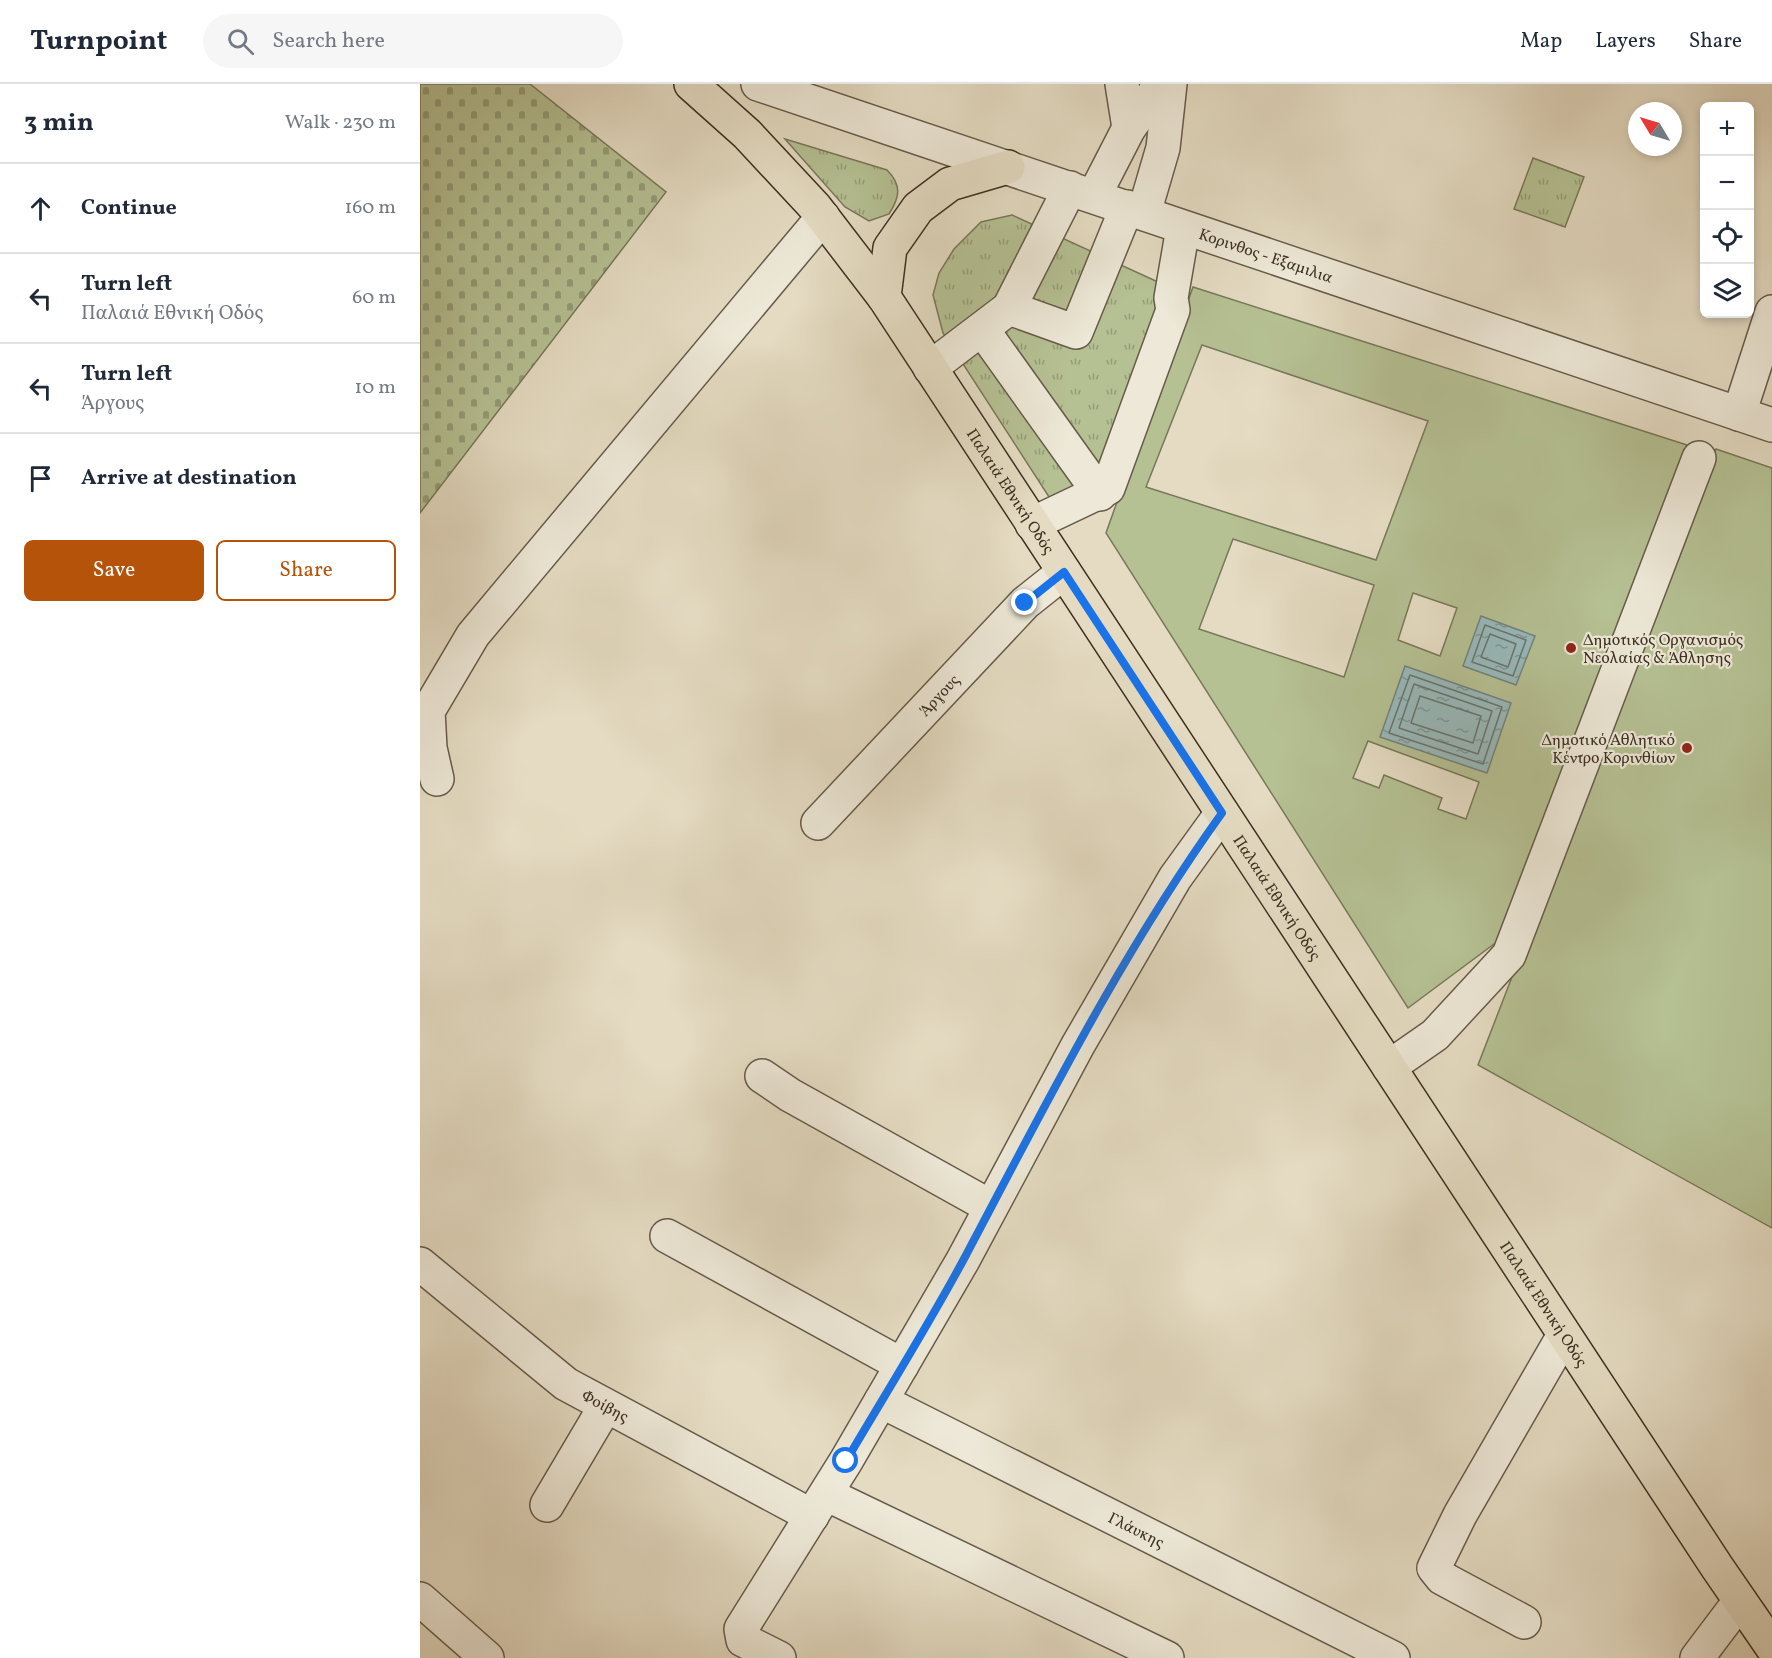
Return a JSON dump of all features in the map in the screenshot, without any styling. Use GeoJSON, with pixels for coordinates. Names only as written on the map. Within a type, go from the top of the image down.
{"type":"FeatureCollection","features":[{"type":"Feature","properties":{"kind":"main road","name":"Παλαιά Εθνική Οδός"},"geometry":{"type":"LineString","coordinates":[[690,84],[747,134],[823,217],[884,297],[1564,1335],[1772,1647]]}},
{"type":"Feature","properties":{"kind":"main road"},"geometry":{"type":"LineString","coordinates":[[884,297],[890,248],[918,208],[950,184],[1008,167]]}},
{"type":"Feature","properties":{"kind":"street","name":"Κορινθος - Εξαμιλια"},"geometry":{"type":"LineString","coordinates":[[758,84],[1772,425]]}},
{"type":"Feature","properties":{"kind":"street"},"geometry":{"type":"LineString","coordinates":[[1122,84],[1130,128]]}},
{"type":"Feature","properties":{"kind":"street"},"geometry":{"type":"LineString","coordinates":[[930,368],[1009,308],[1082,192],[1161,84]]}},
{"type":"Feature","properties":{"kind":"street"},"geometry":{"type":"LineString","coordinates":[[1009,308],[1076,332],[1136,210],[1163,148],[1170,84]]}},
{"type":"Feature","properties":{"kind":"street"},"geometry":{"type":"LineString","coordinates":[[437,779],[430,748],[428,711],[472,635],[823,217]]}},
{"type":"Feature","properties":{"kind":"street"},"geometry":{"type":"LineString","coordinates":[[1032,524],[1108,488],[1121,459],[1173,310],[1171,298],[1183,228]]}},
{"type":"Feature","properties":{"kind":"street"},"geometry":{"type":"LineString","coordinates":[[1739,414],[1772,312]]}},
{"type":"Feature","properties":{"kind":"street"},"geometry":{"type":"LineString","coordinates":[[982,329],[1097,495]]}},
{"type":"Feature","properties":{"kind":"street"},"geometry":{"type":"LineString","coordinates":[[1389,1067],[1435,1035],[1509,955],[1699,458]]}},
{"type":"Feature","properties":{"kind":"street","name":"Άργους"},"geometry":{"type":"LineString","coordinates":[[818,823],[1025,603],[1064,572]]}},
{"type":"Feature","properties":{"kind":"street"},"geometry":{"type":"LineString","coordinates":[[779,1658],[743,1640],[741,1629],[819,1505],[902,1365],[991,1207],[1078,1045],[1175,878],[1222,813]]}},
{"type":"Feature","properties":{"kind":"street"},"geometry":{"type":"LineString","coordinates":[[762,1076],[790,1095],[991,1207]]}},
{"type":"Feature","properties":{"kind":"street"},"geometry":{"type":"LineString","coordinates":[[667,1236],[902,1365]]}},
{"type":"Feature","properties":{"kind":"street","name":"Φοίβης"},"geometry":{"type":"LineString","coordinates":[[420,1264],[535,1361],[566,1384],[605,1407],[819,1505],[1167,1658]]}},
{"type":"Feature","properties":{"kind":"street"},"geometry":{"type":"LineString","coordinates":[[1524,1622],[1442,1578],[1434,1568],[1460,1515],[1564,1335]]}},
{"type":"Feature","properties":{"kind":"street","name":"Γλάυκης"},"geometry":{"type":"LineString","coordinates":[[881,1401],[1393,1658]]}},
{"type":"Feature","properties":{"kind":"street"},"geometry":{"type":"LineString","coordinates":[[547,1505],[605,1407]]}},
{"type":"Feature","properties":{"kind":"street"},"geometry":{"type":"LineString","coordinates":[[420,1599],[487,1658]]}},
{"type":"Feature","properties":{"kind":"street"},"geometry":{"type":"LineString","coordinates":[[1697,1658],[1740,1601]]}},
{"type":"Feature","properties":{"kind":"green space"},"geometry":{"type":"Polygon","coordinates":[[[420,84],[530,84],[666,192],[420,513],[420,84]]]}},
{"type":"Feature","properties":{"kind":"green space"},"geometry":{"type":"Polygon","coordinates":[[[785,139],[887,170],[895,181],[898,191],[889,214],[869,221],[845,207],[785,139]]]}},
{"type":"Feature","properties":{"kind":"green space"},"geometry":{"type":"Polygon","coordinates":[[[1533,158],[1584,177],[1565,227],[1514,209],[1533,158]]]}},
{"type":"Feature","properties":{"kind":"green space"},"geometry":{"type":"Polygon","coordinates":[[[1012,215],[1171,288],[1106,472],[1051,500],[943,333],[933,295],[939,273],[954,249],[981,222],[1012,215]]]}},
{"type":"Feature","properties":{"kind":"green space","name":"Δημοτικός Οργανισμός Νεολαίας & Άθλησης"},"geometry":{"type":"Polygon","coordinates":[[[1193,287],[1687,445],[1502,938],[1408,1008],[1106,533],[1193,287]],[[1202,345],[1146,487],[1376,560],[1428,421],[1202,345]],[[1233,539],[1199,629],[1344,677],[1374,585],[1233,539]],[[1413,593],[1398,640],[1440,656],[1457,608],[1413,593]],[[1368,741],[1353,778],[1379,788],[1384,775],[1442,798],[1438,809],[1466,819],[1479,782],[1368,741]]]}},
{"type":"Feature","properties":{"kind":"green space","name":"Δημοτικό Αθλητικό Κέντρο Κορινθίων"},"geometry":{"type":"Polygon","coordinates":[[[1716,449],[1772,468],[1772,1228],[1478,1065],[1716,449]]]}},
{"type":"Feature","properties":{"kind":"water"},"geometry":{"type":"Polygon","coordinates":[[[1481,616],[1535,636],[1516,685],[1463,666],[1481,616]]]}},
{"type":"Feature","properties":{"kind":"water"},"geometry":{"type":"Polygon","coordinates":[[[1405,666],[1511,703],[1487,773],[1380,737],[1405,666]]]}},
{"type":"Feature","properties":{"kind":"place","name":"Δημοτικός Οργανισμός Νεολαίας & Άθλησης"},"geometry":{"type":"Point","coordinates":[1571,648]}},
{"type":"Feature","properties":{"kind":"place","name":"Δημοτικό Αθλητικό Κέντρο Κορινθίων"},"geometry":{"type":"Point","coordinates":[1687,748]}},
{"type":"Feature","properties":{"kind":"route"},"geometry":{"type":"LineString","coordinates":[[846,1461],[963,1260],[1078,1045],[1175,878],[1222,813],[1064,572],[1025,603]]}}]}
